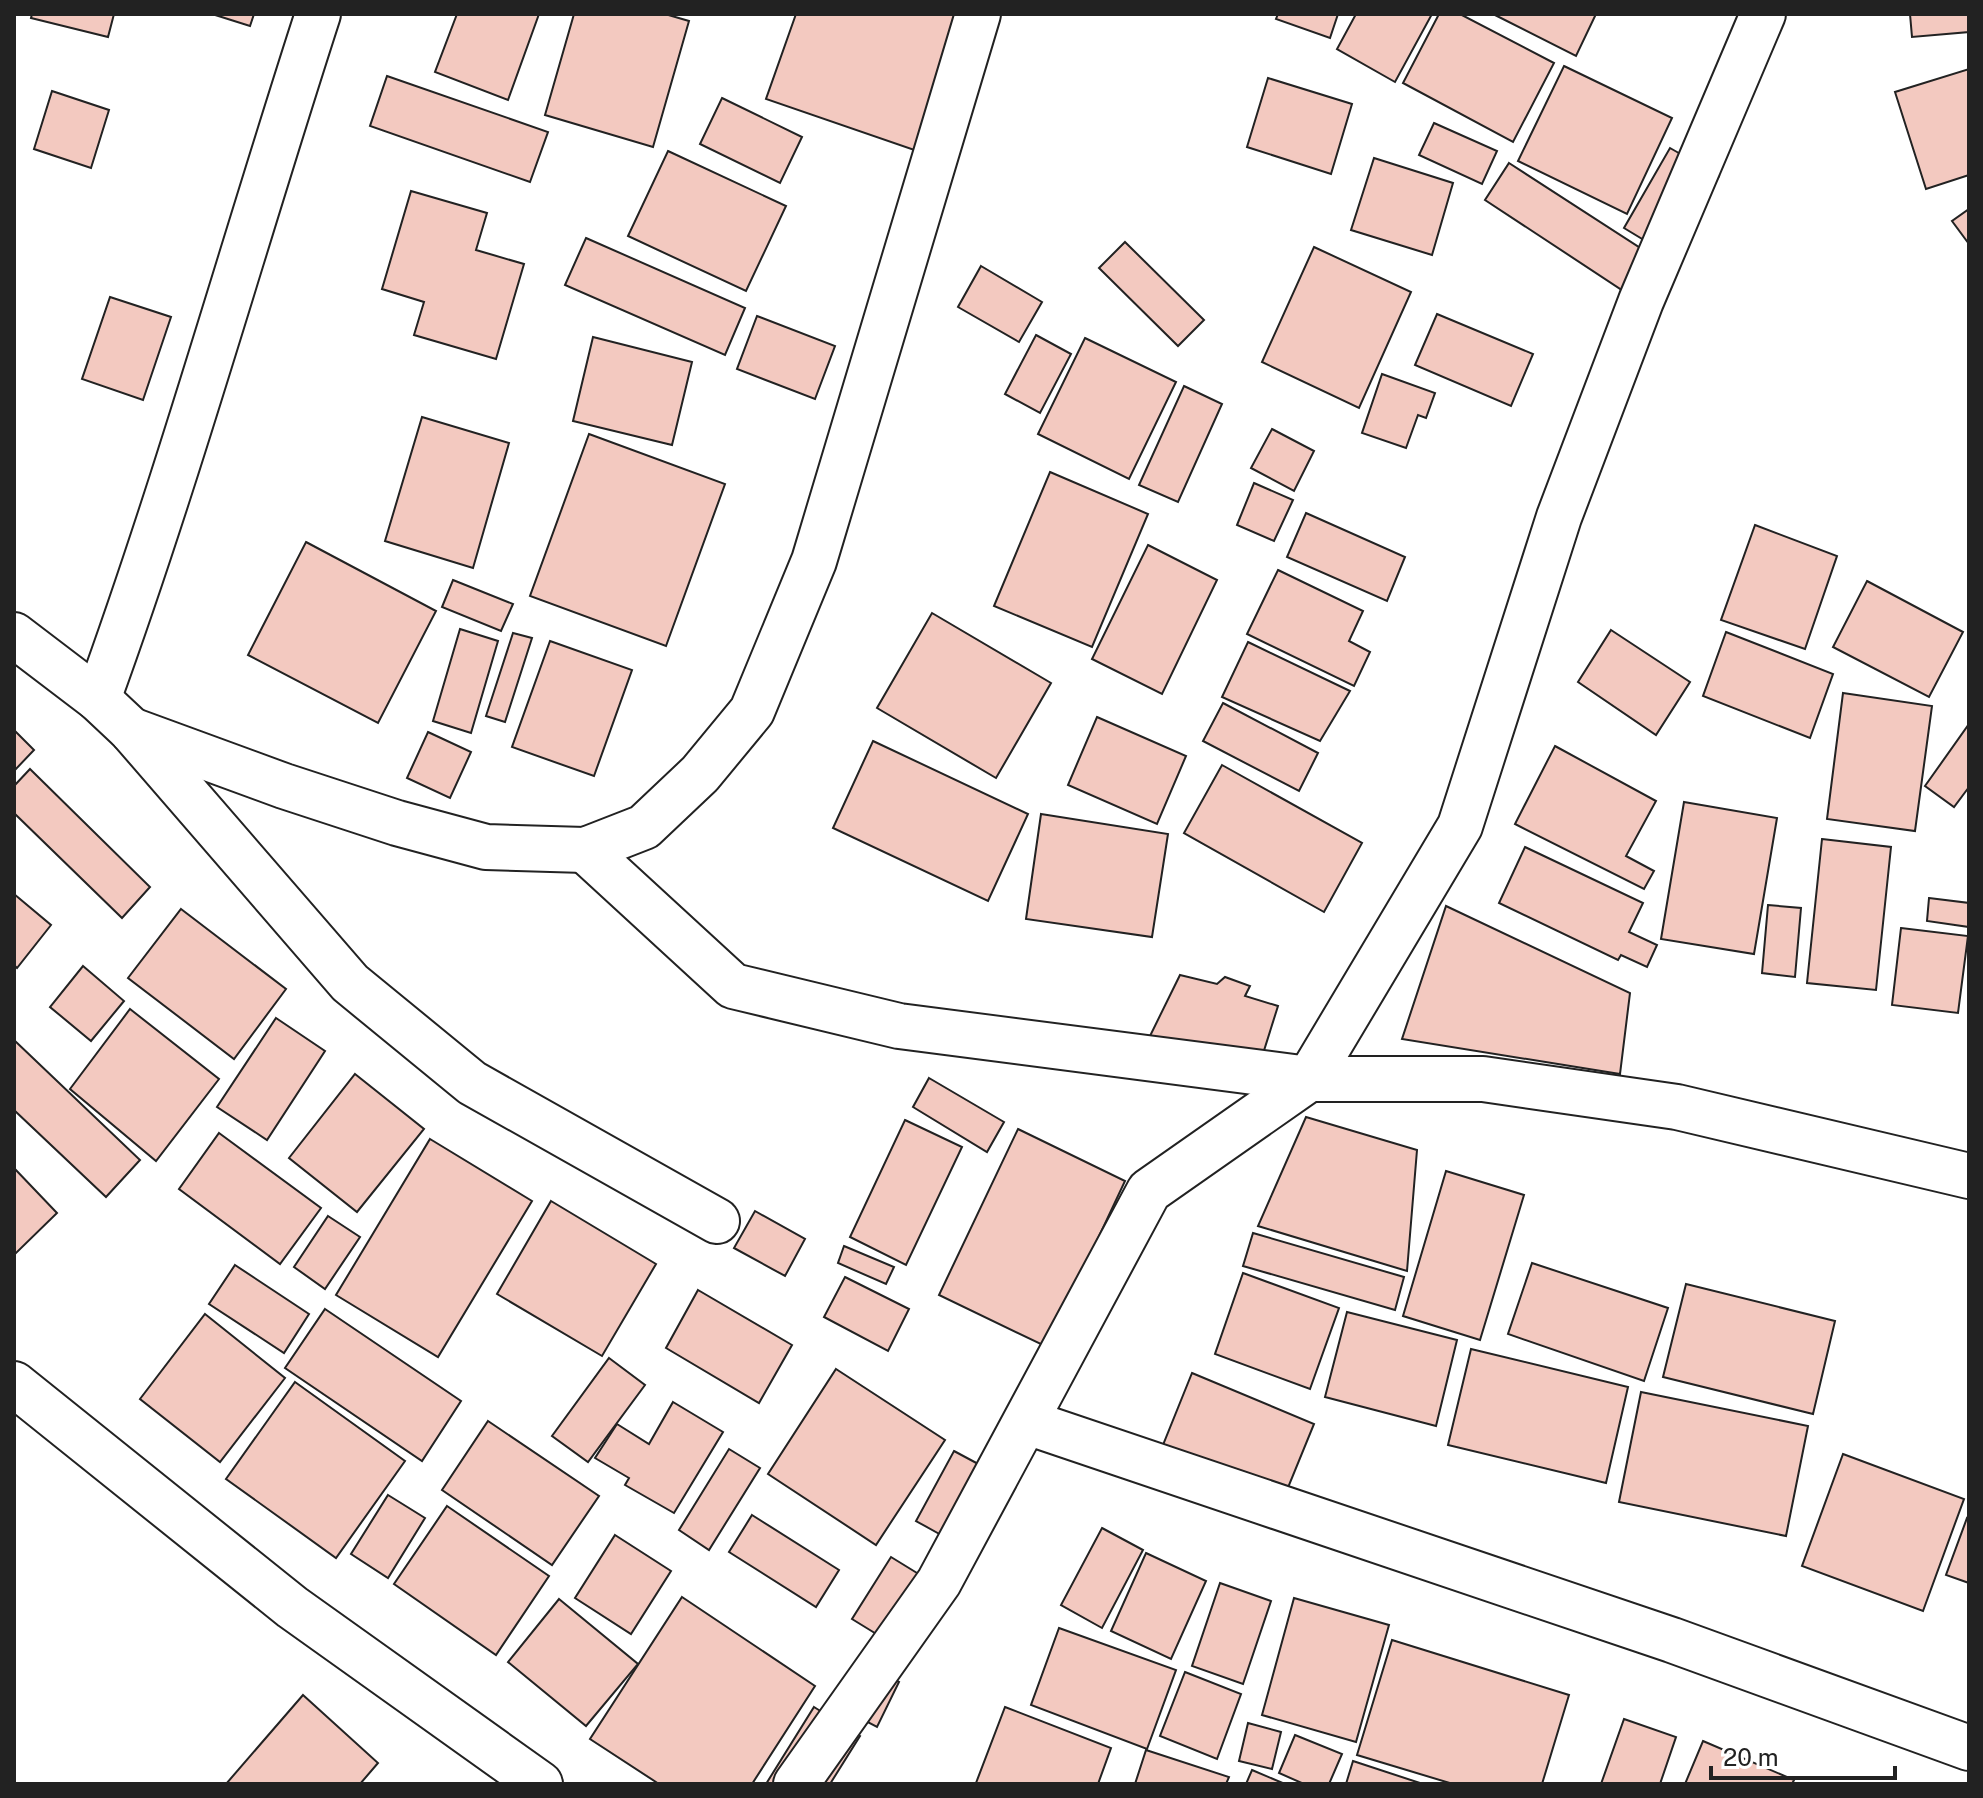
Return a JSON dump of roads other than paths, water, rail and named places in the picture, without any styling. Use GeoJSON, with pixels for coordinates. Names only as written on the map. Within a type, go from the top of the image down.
{"type":"FeatureCollection","features":[{"type":"Feature","properties":{"kind":"street"},"geometry":{"type":"LineString","coordinates":[[98,699],[149,559],[250,224],[318,14]]}},
{"type":"Feature","properties":{"kind":"street"},"geometry":{"type":"LineString","coordinates":[[131,730],[397,823],[486,847],[585,850],[644,827],[700,774],[752,711],[814,561],[978,14]]}},
{"type":"Feature","properties":{"kind":"street"},"geometry":{"type":"LineString","coordinates":[[796,1784],[939,1582],[1149,1191],[1309,1079],[1460,826],[1559,517],[1753,17]]}},
{"type":"Feature","properties":{"kind":"street"},"geometry":{"type":"LineString","coordinates":[[14,635],[98,699],[131,730],[350,983],[472,1083],[717,1221]]}},
{"type":"Feature","properties":{"kind":"street"},"geometry":{"type":"LineString","coordinates":[[585,850],[733,986],[899,1026],[1022,1039],[1309,1079],[1483,1079],[1677,1107],[1969,1176]]}},
{"type":"Feature","properties":{"kind":"street"},"geometry":{"type":"LineString","coordinates":[[14,1384],[292,1607],[540,1784]]}},
{"type":"Feature","properties":{"kind":"street"},"geometry":{"type":"LineString","coordinates":[[1027,1422],[1672,1640],[1969,1748]]}}]}
